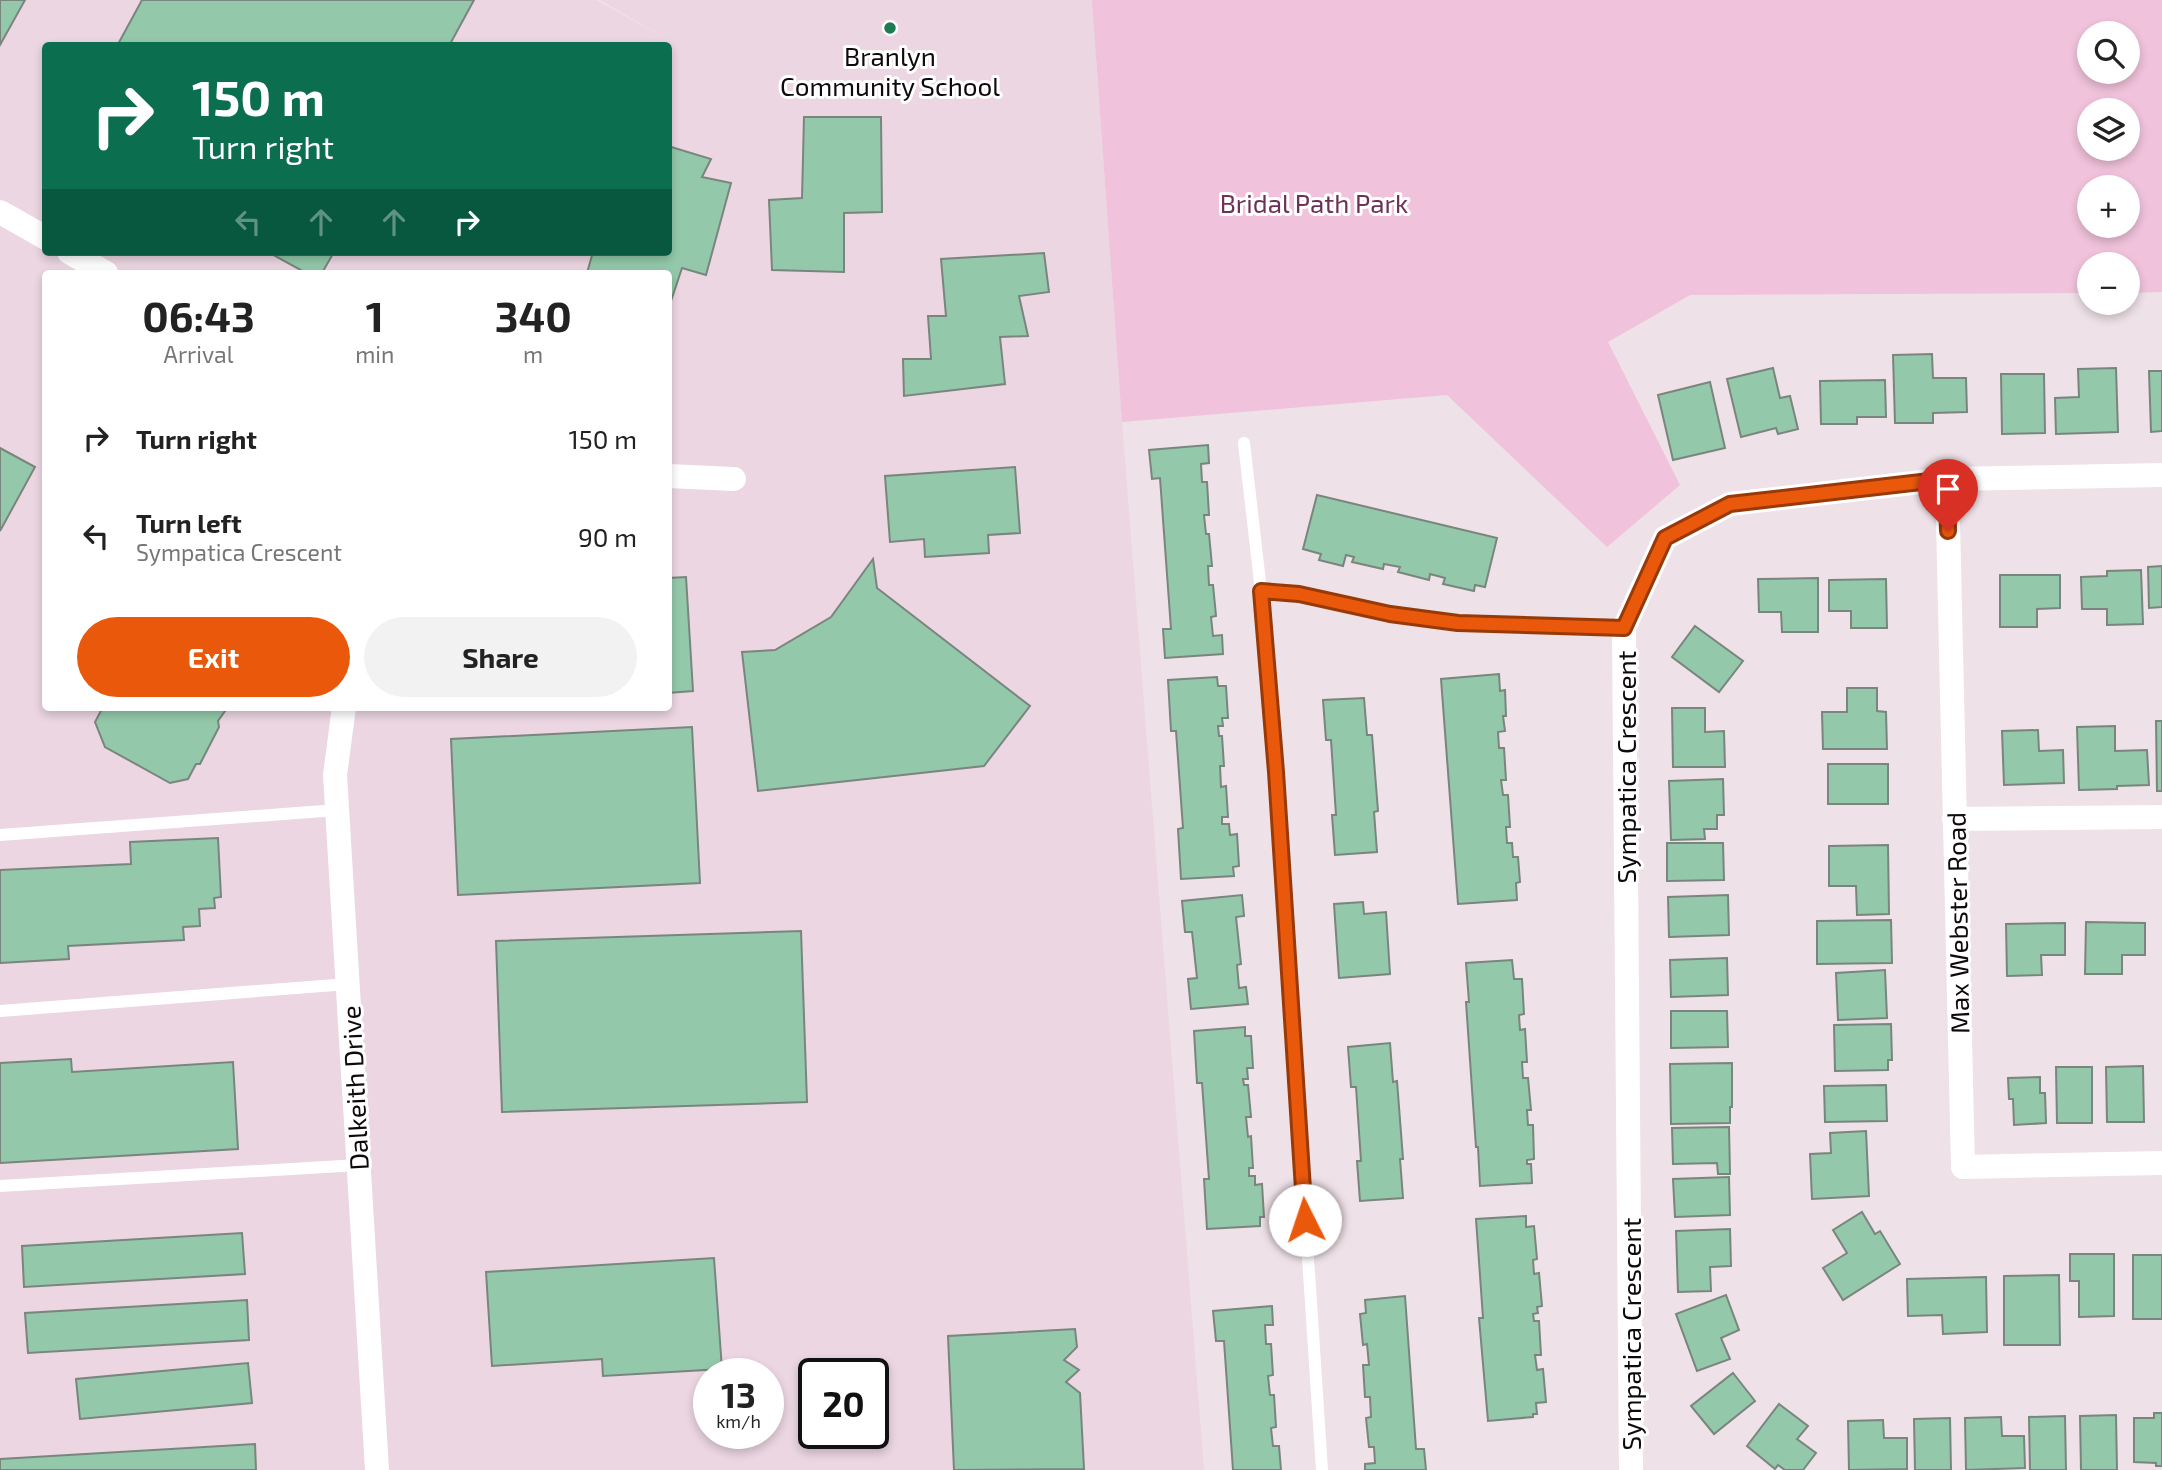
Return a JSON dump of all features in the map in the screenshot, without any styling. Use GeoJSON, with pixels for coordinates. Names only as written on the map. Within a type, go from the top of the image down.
{"type":"FeatureCollection","features":[{"type":"Feature","properties":{"kind":"street"},"geometry":{"type":"LineString","coordinates":[[0,212],[42,236]]}},
{"type":"Feature","properties":{"kind":"street"},"geometry":{"type":"LineString","coordinates":[[76,256],[101,270]]}},
{"type":"Feature","properties":{"kind":"street","name":"Sympatica Crescent"},"geometry":{"type":"LineString","coordinates":[[1631,1470],[1624,628],[1665,538],[1730,504],[1947,479],[2162,475]]}},
{"type":"Feature","properties":{"kind":"street"},"geometry":{"type":"LineString","coordinates":[[672,476],[734,479]]}},
{"type":"Feature","properties":{"kind":"street","name":"Max Webster Road"},"geometry":{"type":"LineString","coordinates":[[1947,479],[1963,1167],[2162,1163]]}},
{"type":"Feature","properties":{"kind":"street","name":"Dalkeith Drive"},"geometry":{"type":"LineString","coordinates":[[343,711],[335,775],[377,1470]]}},
{"type":"Feature","properties":{"kind":"street"},"geometry":{"type":"LineString","coordinates":[[1954,819],[2162,817]]}},
{"type":"Feature","properties":{"kind":"lane"},"geometry":{"type":"LineString","coordinates":[[1244,443],[1261,591],[1276,772],[1322,1470]]}},
{"type":"Feature","properties":{"kind":"lane"},"geometry":{"type":"LineString","coordinates":[[1261,591],[1299,594],[1390,614],[1458,623],[1624,628]]}},
{"type":"Feature","properties":{"kind":"lane"},"geometry":{"type":"LineString","coordinates":[[0,835],[337,810]]}},
{"type":"Feature","properties":{"kind":"lane"},"geometry":{"type":"LineString","coordinates":[[0,1011],[348,984]]}},
{"type":"Feature","properties":{"kind":"lane"},"geometry":{"type":"LineString","coordinates":[[0,1186],[359,1165]]}},
{"type":"Feature","properties":{"kind":"shaded area"},"geometry":{"type":"Polygon","coordinates":[[[0,0],[596,0],[674,43],[600,0],[1130,0],[1096,60],[1204,1470],[0,1470],[0,0]]]}},
{"type":"Feature","properties":{"kind":"green space","name":"Bridal Path Park"},"geometry":{"type":"Polygon","coordinates":[[[1092,0],[2162,0],[2162,292],[2140,293],[2140,252],[2077,252],[2077,293],[1690,295],[1608,342],[1680,485],[1607,547],[1447,395],[1122,422],[1092,0]]]}},
{"type":"Feature","properties":{"kind":"building"},"geometry":{"type":"Polygon","coordinates":[[[0,0],[25,0],[0,45],[0,0]]]}},
{"type":"Feature","properties":{"kind":"building"},"geometry":{"type":"Polygon","coordinates":[[[142,0],[474,0],[451,42],[119,42],[142,0]]]}},
{"type":"Feature","properties":{"kind":"building"},"geometry":{"type":"Polygon","coordinates":[[[804,117],[881,117],[882,212],[844,213],[844,272],[772,270],[769,200],[802,198],[804,117]]]}},
{"type":"Feature","properties":{"kind":"building"},"geometry":{"type":"Polygon","coordinates":[[[672,147],[711,159],[702,177],[731,183],[706,275],[682,268],[672,298],[672,270],[588,270],[592,256],[672,256],[672,147]]]}},
{"type":"Feature","properties":{"kind":"building"},"geometry":{"type":"Polygon","coordinates":[[[1044,253],[1049,292],[1019,296],[1028,336],[1000,337],[1005,384],[904,396],[903,359],[931,359],[928,316],[946,316],[941,259],[1044,253]]]}},
{"type":"Feature","properties":{"kind":"building"},"geometry":{"type":"Polygon","coordinates":[[[275,256],[332,256],[324,270],[301,270],[275,256]]]}},
{"type":"Feature","properties":{"kind":"building"},"geometry":{"type":"Polygon","coordinates":[[[1932,354],[1933,378],[1966,378],[1967,412],[1933,413],[1933,423],[1895,423],[1893,355],[1932,354]]]}},
{"type":"Feature","properties":{"kind":"building"},"geometry":{"type":"Polygon","coordinates":[[[1773,368],[1780,398],[1790,396],[1798,429],[1778,434],[1776,428],[1741,437],[1727,379],[1773,368]]]}},
{"type":"Feature","properties":{"kind":"building"},"geometry":{"type":"Polygon","coordinates":[[[2116,368],[2118,432],[2056,434],[2055,398],[2079,397],[2078,369],[2116,368]]]}},
{"type":"Feature","properties":{"kind":"building"},"geometry":{"type":"Polygon","coordinates":[[[2149,371],[2162,371],[2162,431],[2151,432],[2149,371]]]}},
{"type":"Feature","properties":{"kind":"building"},"geometry":{"type":"Polygon","coordinates":[[[2001,374],[2044,374],[2045,433],[2002,434],[2001,374]]]}},
{"type":"Feature","properties":{"kind":"building"},"geometry":{"type":"Polygon","coordinates":[[[1885,380],[1886,417],[1857,417],[1857,424],[1821,424],[1820,381],[1885,380]]]}},
{"type":"Feature","properties":{"kind":"building"},"geometry":{"type":"Polygon","coordinates":[[[1710,382],[1725,448],[1673,460],[1658,395],[1710,382]]]}},
{"type":"Feature","properties":{"kind":"building"},"geometry":{"type":"Polygon","coordinates":[[[1208,445],[1209,463],[1201,464],[1202,482],[1207,482],[1209,515],[1204,515],[1212,566],[1208,566],[1209,585],[1213,585],[1216,616],[1211,617],[1213,636],[1222,635],[1223,654],[1165,658],[1163,629],[1171,629],[1160,478],[1152,479],[1149,450],[1208,445]]]}},
{"type":"Feature","properties":{"kind":"building"},"geometry":{"type":"Polygon","coordinates":[[[0,448],[35,467],[0,531],[0,448]]]}},
{"type":"Feature","properties":{"kind":"building"},"geometry":{"type":"Polygon","coordinates":[[[1015,467],[1020,533],[988,535],[989,553],[925,557],[924,539],[890,542],[885,476],[1015,467]]]}},
{"type":"Feature","properties":{"kind":"building"},"geometry":{"type":"Polygon","coordinates":[[[1317,495],[1497,538],[1485,587],[1475,585],[1474,591],[1443,584],[1445,578],[1430,574],[1429,580],[1398,572],[1400,567],[1384,564],[1383,569],[1352,562],[1354,557],[1346,555],[1343,566],[1319,560],[1321,554],[1303,549],[1317,495]]]}},
{"type":"Feature","properties":{"kind":"building"},"geometry":{"type":"Polygon","coordinates":[[[873,559],[877,588],[1030,706],[984,766],[758,791],[742,652],[775,650],[831,617],[873,559]]]}},
{"type":"Feature","properties":{"kind":"building"},"geometry":{"type":"Polygon","coordinates":[[[2162,566],[2162,607],[2149,608],[2148,567],[2162,566]]]}},
{"type":"Feature","properties":{"kind":"building"},"geometry":{"type":"Polygon","coordinates":[[[2141,570],[2143,624],[2107,625],[2107,609],[2082,609],[2081,577],[2107,576],[2107,571],[2141,570]]]}},
{"type":"Feature","properties":{"kind":"building"},"geometry":{"type":"Polygon","coordinates":[[[2000,575],[2060,575],[2060,608],[2037,609],[2037,627],[2000,627],[2000,575]]]}},
{"type":"Feature","properties":{"kind":"building"},"geometry":{"type":"Polygon","coordinates":[[[686,577],[693,691],[672,693],[672,578],[686,577]]]}},
{"type":"Feature","properties":{"kind":"building"},"geometry":{"type":"Polygon","coordinates":[[[1818,578],[1818,632],[1782,632],[1781,612],[1759,612],[1758,579],[1818,578]]]}},
{"type":"Feature","properties":{"kind":"building"},"geometry":{"type":"Polygon","coordinates":[[[1886,579],[1887,628],[1851,628],[1851,611],[1829,611],[1829,580],[1886,579]]]}},
{"type":"Feature","properties":{"kind":"building"},"geometry":{"type":"Polygon","coordinates":[[[1695,626],[1743,661],[1719,692],[1672,657],[1695,626]]]}},
{"type":"Feature","properties":{"kind":"building"},"geometry":{"type":"Polygon","coordinates":[[[1499,674],[1500,691],[1505,690],[1506,716],[1503,716],[1505,731],[1498,732],[1499,748],[1504,748],[1506,780],[1501,780],[1503,795],[1508,795],[1510,827],[1506,827],[1507,843],[1512,843],[1513,857],[1518,857],[1520,882],[1516,883],[1517,900],[1458,904],[1441,679],[1499,674]]]}},
{"type":"Feature","properties":{"kind":"building"},"geometry":{"type":"Polygon","coordinates":[[[1217,677],[1218,686],[1226,686],[1228,718],[1222,718],[1223,726],[1218,726],[1219,736],[1222,736],[1224,766],[1220,766],[1221,787],[1226,786],[1228,817],[1222,817],[1222,824],[1229,824],[1230,835],[1237,834],[1239,866],[1233,867],[1234,876],[1181,879],[1178,829],[1183,828],[1176,731],[1171,731],[1168,680],[1217,677]]]}},
{"type":"Feature","properties":{"kind":"building"},"geometry":{"type":"Polygon","coordinates":[[[1847,688],[1877,688],[1877,711],[1886,712],[1887,749],[1823,749],[1822,712],[1847,712],[1847,688]]]}},
{"type":"Feature","properties":{"kind":"building"},"geometry":{"type":"Polygon","coordinates":[[[1364,698],[1367,735],[1372,735],[1378,811],[1374,812],[1377,852],[1335,855],[1332,815],[1336,815],[1331,740],[1326,740],[1323,700],[1364,698]]]}},
{"type":"Feature","properties":{"kind":"building"},"geometry":{"type":"Polygon","coordinates":[[[1672,708],[1705,708],[1705,732],[1724,731],[1725,767],[1673,767],[1672,708]]]}},
{"type":"Feature","properties":{"kind":"building"},"geometry":{"type":"Polygon","coordinates":[[[101,711],[225,711],[200,764],[196,764],[188,779],[170,783],[105,747],[95,722],[101,711]]]}},
{"type":"Feature","properties":{"kind":"building"},"geometry":{"type":"Polygon","coordinates":[[[2156,721],[2162,721],[2162,791],[2157,791],[2156,721]]]}},
{"type":"Feature","properties":{"kind":"building"},"geometry":{"type":"Polygon","coordinates":[[[2115,726],[2115,751],[2147,750],[2149,785],[2079,790],[2077,727],[2115,726]]]}},
{"type":"Feature","properties":{"kind":"building"},"geometry":{"type":"Polygon","coordinates":[[[692,727],[700,883],[458,895],[451,739],[692,727]]]}},
{"type":"Feature","properties":{"kind":"building"},"geometry":{"type":"Polygon","coordinates":[[[2038,730],[2039,751],[2063,750],[2064,783],[2004,785],[2002,731],[2038,730]]]}},
{"type":"Feature","properties":{"kind":"building"},"geometry":{"type":"Polygon","coordinates":[[[1828,764],[1888,764],[1888,804],[1828,804],[1828,764]]]}},
{"type":"Feature","properties":{"kind":"building"},"geometry":{"type":"Polygon","coordinates":[[[1723,779],[1724,815],[1717,815],[1717,829],[1704,829],[1705,839],[1671,840],[1669,781],[1723,779]]]}},
{"type":"Feature","properties":{"kind":"building"},"geometry":{"type":"Polygon","coordinates":[[[218,838],[221,897],[214,898],[215,908],[199,909],[200,926],[183,927],[184,940],[68,946],[69,959],[0,963],[0,870],[131,864],[130,842],[218,838]]]}},
{"type":"Feature","properties":{"kind":"building"},"geometry":{"type":"Polygon","coordinates":[[[1667,843],[1723,843],[1724,880],[1667,881],[1667,843]]]}},
{"type":"Feature","properties":{"kind":"building"},"geometry":{"type":"Polygon","coordinates":[[[1888,845],[1889,914],[1857,915],[1856,886],[1829,886],[1829,846],[1888,845]]]}},
{"type":"Feature","properties":{"kind":"building"},"geometry":{"type":"Polygon","coordinates":[[[1242,895],[1244,916],[1236,917],[1241,964],[1237,965],[1239,988],[1246,987],[1248,1004],[1191,1009],[1188,979],[1197,978],[1192,932],[1185,932],[1182,901],[1242,895]]]}},
{"type":"Feature","properties":{"kind":"building"},"geometry":{"type":"Polygon","coordinates":[[[1728,895],[1729,935],[1669,937],[1668,897],[1728,895]]]}},
{"type":"Feature","properties":{"kind":"building"},"geometry":{"type":"Polygon","coordinates":[[[1363,902],[1364,914],[1386,912],[1390,974],[1339,978],[1334,904],[1363,902]]]}},
{"type":"Feature","properties":{"kind":"building"},"geometry":{"type":"Polygon","coordinates":[[[1891,920],[1892,963],[1817,964],[1817,921],[1891,920]]]}},
{"type":"Feature","properties":{"kind":"building"},"geometry":{"type":"Polygon","coordinates":[[[2086,922],[2145,923],[2145,955],[2122,955],[2122,974],[2085,974],[2086,922]]]}},
{"type":"Feature","properties":{"kind":"building"},"geometry":{"type":"Polygon","coordinates":[[[2065,923],[2065,955],[2041,955],[2042,975],[2007,976],[2006,924],[2065,923]]]}},
{"type":"Feature","properties":{"kind":"building"},"geometry":{"type":"Polygon","coordinates":[[[801,931],[807,1102],[502,1112],[496,941],[801,931]]]}},
{"type":"Feature","properties":{"kind":"building"},"geometry":{"type":"Polygon","coordinates":[[[1727,958],[1728,995],[1671,997],[1670,960],[1727,958]]]}},
{"type":"Feature","properties":{"kind":"building"},"geometry":{"type":"Polygon","coordinates":[[[1512,960],[1514,979],[1522,979],[1524,1014],[1519,1015],[1520,1030],[1525,1029],[1527,1062],[1522,1062],[1523,1078],[1528,1078],[1531,1110],[1527,1110],[1528,1125],[1533,1125],[1534,1159],[1527,1160],[1527,1164],[1531,1164],[1532,1183],[1480,1186],[1466,1002],[1469,1002],[1466,963],[1512,960]]]}},
{"type":"Feature","properties":{"kind":"building"},"geometry":{"type":"Polygon","coordinates":[[[1885,970],[1887,1018],[1838,1020],[1836,973],[1885,970]]]}},
{"type":"Feature","properties":{"kind":"building"},"geometry":{"type":"Polygon","coordinates":[[[1671,1011],[1727,1011],[1728,1047],[1671,1048],[1671,1011]]]}},
{"type":"Feature","properties":{"kind":"building"},"geometry":{"type":"Polygon","coordinates":[[[1891,1024],[1892,1060],[1888,1060],[1888,1070],[1835,1071],[1834,1025],[1891,1024]]]}},
{"type":"Feature","properties":{"kind":"building"},"geometry":{"type":"Polygon","coordinates":[[[1245,1027],[1245,1036],[1251,1036],[1253,1068],[1247,1068],[1248,1079],[1243,1079],[1244,1085],[1248,1085],[1251,1117],[1246,1117],[1248,1137],[1251,1136],[1253,1168],[1249,1168],[1249,1176],[1255,1176],[1255,1185],[1262,1184],[1264,1217],[1260,1217],[1260,1226],[1207,1229],[1204,1179],[1209,1179],[1202,1083],[1197,1083],[1194,1031],[1245,1027]]]}},
{"type":"Feature","properties":{"kind":"building"},"geometry":{"type":"Polygon","coordinates":[[[1390,1043],[1393,1082],[1397,1081],[1403,1198],[1360,1201],[1357,1161],[1361,1161],[1356,1087],[1351,1087],[1348,1047],[1390,1043]]]}},
{"type":"Feature","properties":{"kind":"building"},"geometry":{"type":"Polygon","coordinates":[[[71,1059],[72,1072],[233,1062],[238,1149],[0,1163],[0,1063],[71,1059]]]}},
{"type":"Feature","properties":{"kind":"building"},"geometry":{"type":"Polygon","coordinates":[[[1732,1063],[1730,1123],[1671,1124],[1670,1064],[1732,1063]]]}},
{"type":"Feature","properties":{"kind":"building"},"geometry":{"type":"Polygon","coordinates":[[[2143,1066],[2144,1122],[2107,1122],[2106,1067],[2143,1066]]]}},
{"type":"Feature","properties":{"kind":"building"},"geometry":{"type":"Polygon","coordinates":[[[2056,1067],[2092,1067],[2092,1123],[2057,1123],[2056,1067]]]}},
{"type":"Feature","properties":{"kind":"building"},"geometry":{"type":"Polygon","coordinates":[[[2040,1077],[2040,1093],[2045,1093],[2046,1123],[2014,1125],[2013,1099],[2009,1099],[2008,1078],[2040,1077]]]}},
{"type":"Feature","properties":{"kind":"building"},"geometry":{"type":"Polygon","coordinates":[[[1886,1085],[1887,1121],[1825,1122],[1824,1086],[1886,1085]]]}},
{"type":"Feature","properties":{"kind":"building"},"geometry":{"type":"Polygon","coordinates":[[[1729,1127],[1730,1174],[1718,1174],[1717,1163],[1673,1164],[1672,1128],[1729,1127]]]}},
{"type":"Feature","properties":{"kind":"building"},"geometry":{"type":"Polygon","coordinates":[[[1866,1131],[1869,1196],[1812,1199],[1810,1154],[1831,1153],[1830,1133],[1866,1131]]]}},
{"type":"Feature","properties":{"kind":"building"},"geometry":{"type":"Polygon","coordinates":[[[1729,1177],[1730,1215],[1675,1217],[1673,1179],[1729,1177]]]}},
{"type":"Feature","properties":{"kind":"building"},"geometry":{"type":"Polygon","coordinates":[[[1862,1212],[1875,1234],[1880,1231],[1900,1264],[1843,1300],[1823,1268],[1847,1253],[1833,1230],[1862,1212]]]}},
{"type":"Feature","properties":{"kind":"building"},"geometry":{"type":"Polygon","coordinates":[[[1526,1216],[1526,1227],[1534,1226],[1537,1259],[1533,1260],[1534,1274],[1539,1273],[1542,1306],[1537,1307],[1538,1313],[1533,1314],[1534,1321],[1539,1321],[1541,1355],[1535,1355],[1537,1370],[1543,1369],[1546,1402],[1536,1403],[1537,1414],[1533,1414],[1533,1417],[1488,1421],[1479,1318],[1483,1318],[1476,1219],[1526,1216]]]}},
{"type":"Feature","properties":{"kind":"building"},"geometry":{"type":"Polygon","coordinates":[[[1730,1229],[1731,1266],[1710,1267],[1711,1291],[1678,1292],[1676,1231],[1730,1229]]]}},
{"type":"Feature","properties":{"kind":"building"},"geometry":{"type":"Polygon","coordinates":[[[242,1233],[245,1274],[24,1287],[22,1246],[242,1233]]]}},
{"type":"Feature","properties":{"kind":"building"},"geometry":{"type":"Polygon","coordinates":[[[2070,1254],[2114,1254],[2114,1316],[2079,1317],[2079,1281],[2070,1281],[2070,1254]]]}},
{"type":"Feature","properties":{"kind":"building"},"geometry":{"type":"Polygon","coordinates":[[[2133,1255],[2162,1255],[2162,1319],[2133,1319],[2133,1255]]]}},
{"type":"Feature","properties":{"kind":"building"},"geometry":{"type":"Polygon","coordinates":[[[714,1258],[721,1358],[693,1358],[693,1371],[603,1376],[602,1359],[492,1366],[486,1272],[714,1258]]]}},
{"type":"Feature","properties":{"kind":"building"},"geometry":{"type":"Polygon","coordinates":[[[2059,1275],[2060,1345],[2004,1345],[2004,1276],[2059,1275]]]}},
{"type":"Feature","properties":{"kind":"building"},"geometry":{"type":"Polygon","coordinates":[[[1986,1277],[1987,1332],[1943,1334],[1942,1315],[1908,1316],[1907,1279],[1986,1277]]]}},
{"type":"Feature","properties":{"kind":"building"},"geometry":{"type":"Polygon","coordinates":[[[1726,1295],[1739,1330],[1721,1338],[1730,1359],[1697,1371],[1676,1314],[1726,1295]]]}},
{"type":"Feature","properties":{"kind":"building"},"geometry":{"type":"Polygon","coordinates":[[[1405,1296],[1416,1449],[1424,1449],[1426,1470],[1365,1470],[1365,1464],[1375,1463],[1374,1447],[1369,1447],[1366,1418],[1371,1417],[1370,1397],[1365,1397],[1363,1365],[1369,1365],[1367,1344],[1363,1345],[1360,1314],[1366,1313],[1365,1300],[1405,1296]]]}},
{"type":"Feature","properties":{"kind":"building"},"geometry":{"type":"Polygon","coordinates":[[[247,1300],[249,1340],[28,1353],[25,1313],[247,1300]]]}},
{"type":"Feature","properties":{"kind":"building"},"geometry":{"type":"Polygon","coordinates":[[[1272,1306],[1273,1325],[1265,1325],[1266,1344],[1271,1344],[1273,1375],[1268,1376],[1270,1395],[1274,1395],[1276,1427],[1271,1428],[1273,1446],[1279,1446],[1281,1470],[1233,1470],[1224,1341],[1216,1341],[1213,1311],[1272,1306]]]}},
{"type":"Feature","properties":{"kind":"building"},"geometry":{"type":"Polygon","coordinates":[[[1075,1329],[1077,1347],[1064,1360],[1079,1370],[1066,1382],[1080,1393],[1084,1469],[954,1470],[948,1336],[1075,1329]]]}},
{"type":"Feature","properties":{"kind":"building"},"geometry":{"type":"Polygon","coordinates":[[[248,1363],[252,1403],[80,1419],[76,1379],[248,1363]]]}},
{"type":"Feature","properties":{"kind":"building"},"geometry":{"type":"Polygon","coordinates":[[[1733,1373],[1755,1401],[1714,1434],[1691,1406],[1733,1373]]]}},
{"type":"Feature","properties":{"kind":"building"},"geometry":{"type":"Polygon","coordinates":[[[1779,1404],[1808,1426],[1797,1439],[1816,1453],[1803,1470],[1785,1470],[1778,1465],[1775,1469],[1747,1446],[1779,1404]]]}},
{"type":"Feature","properties":{"kind":"building"},"geometry":{"type":"Polygon","coordinates":[[[2154,1413],[2162,1413],[2162,1466],[2156,1466],[2156,1463],[2134,1462],[2134,1418],[2154,1418],[2154,1413]]]}},
{"type":"Feature","properties":{"kind":"building"},"geometry":{"type":"Polygon","coordinates":[[[2116,1415],[2117,1470],[2081,1470],[2080,1416],[2116,1415]]]}},
{"type":"Feature","properties":{"kind":"building"},"geometry":{"type":"Polygon","coordinates":[[[2065,1416],[2066,1470],[2030,1470],[2029,1417],[2065,1416]]]}},
{"type":"Feature","properties":{"kind":"building"},"geometry":{"type":"Polygon","coordinates":[[[2001,1417],[2002,1436],[2024,1436],[2025,1468],[1966,1470],[1965,1418],[2001,1417]]]}},
{"type":"Feature","properties":{"kind":"building"},"geometry":{"type":"Polygon","coordinates":[[[1950,1418],[1951,1470],[1915,1470],[1914,1419],[1950,1418]]]}},
{"type":"Feature","properties":{"kind":"building"},"geometry":{"type":"Polygon","coordinates":[[[1883,1420],[1884,1438],[1907,1438],[1907,1469],[1849,1470],[1848,1421],[1883,1420]]]}},
{"type":"Feature","properties":{"kind":"building"},"geometry":{"type":"Polygon","coordinates":[[[255,1444],[256,1470],[0,1470],[0,1459],[255,1444]]]}},
{"type":"Feature","properties":{"kind":"place","name":"Branlyn Community School"},"geometry":{"type":"Point","coordinates":[890,28]}},
{"type":"Feature","properties":{"kind":"route"},"geometry":{"type":"LineString","coordinates":[[1305,1220],[1276,772],[1261,591],[1299,594],[1390,614],[1458,623],[1624,628],[1665,538],[1730,504],[1947,479],[1948,531]]}}]}
